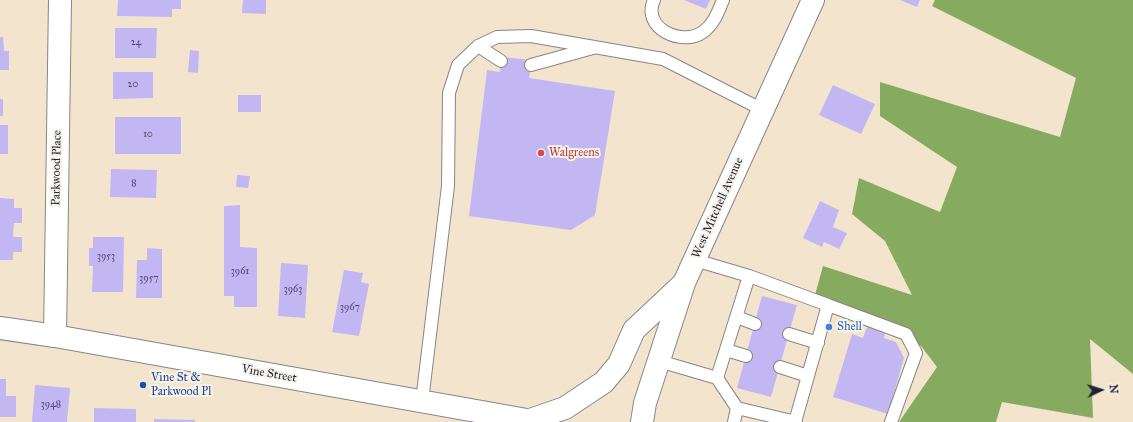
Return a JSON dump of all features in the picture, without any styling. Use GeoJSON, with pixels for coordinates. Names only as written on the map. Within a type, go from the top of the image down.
{"type":"FeatureCollection","features":[{"type":"Feature","properties":{"kind":"main road","name":"Parkwood Place"},"geometry":{"type":"LineString","coordinates":[[56,336],[60,0]]}},
{"type":"Feature","properties":{"kind":"main road","name":"West Mitchell Avenue"},"geometry":{"type":"LineString","coordinates":[[642,422],[645,403],[684,283],[812,0]]}},
{"type":"Feature","properties":{"kind":"main road"},"geometry":{"type":"LineString","coordinates":[[534,421],[565,408],[604,382],[619,364],[634,330],[684,283]]}},
{"type":"Feature","properties":{"kind":"main road","name":"Vine Street"},"geometry":{"type":"LineString","coordinates":[[0,328],[56,336],[534,421]]}},
{"type":"Feature","properties":{"kind":"lane"},"geometry":{"type":"LineString","coordinates":[[654,0],[651,5],[653,19],[662,31],[679,38],[693,37],[703,32],[714,21],[723,0]]}},
{"type":"Feature","properties":{"kind":"lane"},"geometry":{"type":"LineString","coordinates":[[422,401],[448,186],[450,94],[458,65],[478,46],[497,37],[531,36],[663,59],[762,110]]}},
{"type":"Feature","properties":{"kind":"lane"},"geometry":{"type":"LineString","coordinates":[[478,46],[501,61]]}},
{"type":"Feature","properties":{"kind":"lane"},"geometry":{"type":"LineString","coordinates":[[531,65],[596,47]]}},
{"type":"Feature","properties":{"kind":"lane"},"geometry":{"type":"LineString","coordinates":[[695,260],[749,276],[906,334],[916,353],[891,422]]}},
{"type":"Feature","properties":{"kind":"lane"},"geometry":{"type":"LineString","coordinates":[[717,378],[749,276]]}},
{"type":"Feature","properties":{"kind":"lane"},"geometry":{"type":"LineString","coordinates":[[659,361],[717,378],[737,408],[796,422],[828,305]]}},
{"type":"Feature","properties":{"kind":"lane"},"geometry":{"type":"LineString","coordinates":[[737,317],[755,324]]}},
{"type":"Feature","properties":{"kind":"lane"},"geometry":{"type":"LineString","coordinates":[[789,334],[818,343]]}},
{"type":"Feature","properties":{"kind":"lane"},"geometry":{"type":"LineString","coordinates":[[726,350],[746,356]]}},
{"type":"Feature","properties":{"kind":"lane"},"geometry":{"type":"LineString","coordinates":[[780,367],[808,376]]}},
{"type":"Feature","properties":{"kind":"lane"},"geometry":{"type":"LineString","coordinates":[[734,422],[737,408]]}},
{"type":"Feature","properties":{"kind":"green space"},"geometry":{"type":"Polygon","coordinates":[[[935,0],[1133,0],[1133,374],[1090,339],[1093,418],[1002,402],[996,422],[899,422],[937,367],[921,346],[815,295],[823,266],[912,295],[885,241],[852,214],[859,178],[940,212],[957,167],[880,116],[880,82],[1060,137],[1076,78],[932,6],[935,0]]]}},
{"type":"Feature","properties":{"kind":"building"},"geometry":{"type":"Polygon","coordinates":[[[118,0],[181,0],[181,9],[172,9],[172,17],[117,16],[118,0]]]}},
{"type":"Feature","properties":{"kind":"building"},"geometry":{"type":"Polygon","coordinates":[[[243,0],[266,0],[266,14],[242,13],[243,0]]]}},
{"type":"Feature","properties":{"kind":"building"},"geometry":{"type":"Polygon","coordinates":[[[684,0],[710,0],[706,9],[684,0]]]}},
{"type":"Feature","properties":{"kind":"building"},"geometry":{"type":"Polygon","coordinates":[[[900,0],[920,0],[917,7],[900,0]]]}},
{"type":"Feature","properties":{"kind":"building"},"geometry":{"type":"Polygon","coordinates":[[[115,28],[157,28],[156,58],[115,58],[115,28]]]}},
{"type":"Feature","properties":{"kind":"building"},"geometry":{"type":"Polygon","coordinates":[[[0,37],[3,37],[4,51],[9,51],[9,70],[0,70],[0,37]]]}},
{"type":"Feature","properties":{"kind":"building"},"geometry":{"type":"Polygon","coordinates":[[[190,50],[199,51],[198,73],[188,72],[190,50]]]}},
{"type":"Feature","properties":{"kind":"building","name":"Walgreens"},"geometry":{"type":"Polygon","coordinates":[[[501,57],[533,60],[529,78],[615,91],[595,215],[571,230],[469,216],[487,70],[500,72],[501,57]]]}},
{"type":"Feature","properties":{"kind":"building"},"geometry":{"type":"Polygon","coordinates":[[[113,72],[153,72],[153,98],[113,99],[113,72]]]}},
{"type":"Feature","properties":{"kind":"building"},"geometry":{"type":"Polygon","coordinates":[[[833,85],[875,104],[861,134],[819,115],[833,85]]]}},
{"type":"Feature","properties":{"kind":"building"},"geometry":{"type":"Polygon","coordinates":[[[238,95],[261,95],[261,112],[238,112],[238,95]]]}},
{"type":"Feature","properties":{"kind":"building"},"geometry":{"type":"Polygon","coordinates":[[[0,99],[3,99],[3,116],[0,116],[0,99]]]}},
{"type":"Feature","properties":{"kind":"building"},"geometry":{"type":"Polygon","coordinates":[[[115,117],[181,117],[181,154],[115,154],[115,117]]]}},
{"type":"Feature","properties":{"kind":"building"},"geometry":{"type":"Polygon","coordinates":[[[0,125],[8,125],[8,154],[0,154],[0,125]]]}},
{"type":"Feature","properties":{"kind":"building"},"geometry":{"type":"Polygon","coordinates":[[[111,169],[157,170],[156,198],[110,197],[111,169]]]}},
{"type":"Feature","properties":{"kind":"building"},"geometry":{"type":"Polygon","coordinates":[[[237,175],[250,176],[248,188],[236,187],[237,175]]]}},
{"type":"Feature","properties":{"kind":"building"},"geometry":{"type":"Polygon","coordinates":[[[0,198],[14,199],[14,208],[22,208],[22,223],[14,223],[13,237],[22,237],[22,252],[13,252],[13,260],[0,260],[0,198]]]}},
{"type":"Feature","properties":{"kind":"building"},"geometry":{"type":"Polygon","coordinates":[[[820,201],[839,210],[833,227],[847,233],[839,249],[824,242],[822,247],[803,238],[820,201]]]}},
{"type":"Feature","properties":{"kind":"building"},"geometry":{"type":"Polygon","coordinates":[[[240,205],[240,247],[257,248],[257,307],[234,307],[234,296],[224,296],[224,206],[240,205]]]}},
{"type":"Feature","properties":{"kind":"building"},"geometry":{"type":"Polygon","coordinates":[[[93,237],[124,237],[123,292],[92,292],[93,266],[89,266],[89,248],[93,248],[93,237]]]}},
{"type":"Feature","properties":{"kind":"building"},"geometry":{"type":"Polygon","coordinates":[[[147,248],[162,249],[162,298],[136,298],[137,260],[147,260],[147,248]]]}},
{"type":"Feature","properties":{"kind":"building"},"geometry":{"type":"Polygon","coordinates":[[[281,263],[308,265],[305,318],[278,316],[281,263]]]}},
{"type":"Feature","properties":{"kind":"building"},"geometry":{"type":"Polygon","coordinates":[[[344,270],[363,273],[361,282],[369,284],[359,336],[332,332],[344,270]]]}},
{"type":"Feature","properties":{"kind":"building"},"geometry":{"type":"Polygon","coordinates":[[[762,296],[797,305],[771,397],[737,388],[762,296]]]}},
{"type":"Feature","properties":{"kind":"building"},"geometry":{"type":"Polygon","coordinates":[[[867,327],[885,333],[884,338],[896,342],[904,358],[888,414],[833,397],[852,334],[863,338],[867,327]]]}},
{"type":"Feature","properties":{"kind":"building"},"geometry":{"type":"Polygon","coordinates":[[[0,379],[6,379],[6,396],[16,396],[16,417],[0,417],[0,379]]]}},
{"type":"Feature","properties":{"kind":"building"},"geometry":{"type":"Polygon","coordinates":[[[35,385],[70,388],[67,422],[32,422],[35,385]]]}},
{"type":"Feature","properties":{"kind":"building"},"geometry":{"type":"Polygon","coordinates":[[[94,408],[136,409],[136,422],[94,422],[94,408]]]}},
{"type":"Feature","properties":{"kind":"building"},"geometry":{"type":"Polygon","coordinates":[[[154,419],[195,420],[195,422],[154,422],[154,419]]]}},
{"type":"Feature","properties":{"kind":"place","name":"Walgreens"},"geometry":{"type":"Point","coordinates":[541,153]}},
{"type":"Feature","properties":{"kind":"place","name":"Shell"},"geometry":{"type":"Point","coordinates":[829,327]}},
{"type":"Feature","properties":{"kind":"place","name":"Vine St & Parkwood Pl"},"geometry":{"type":"Point","coordinates":[143,385]}}]}
